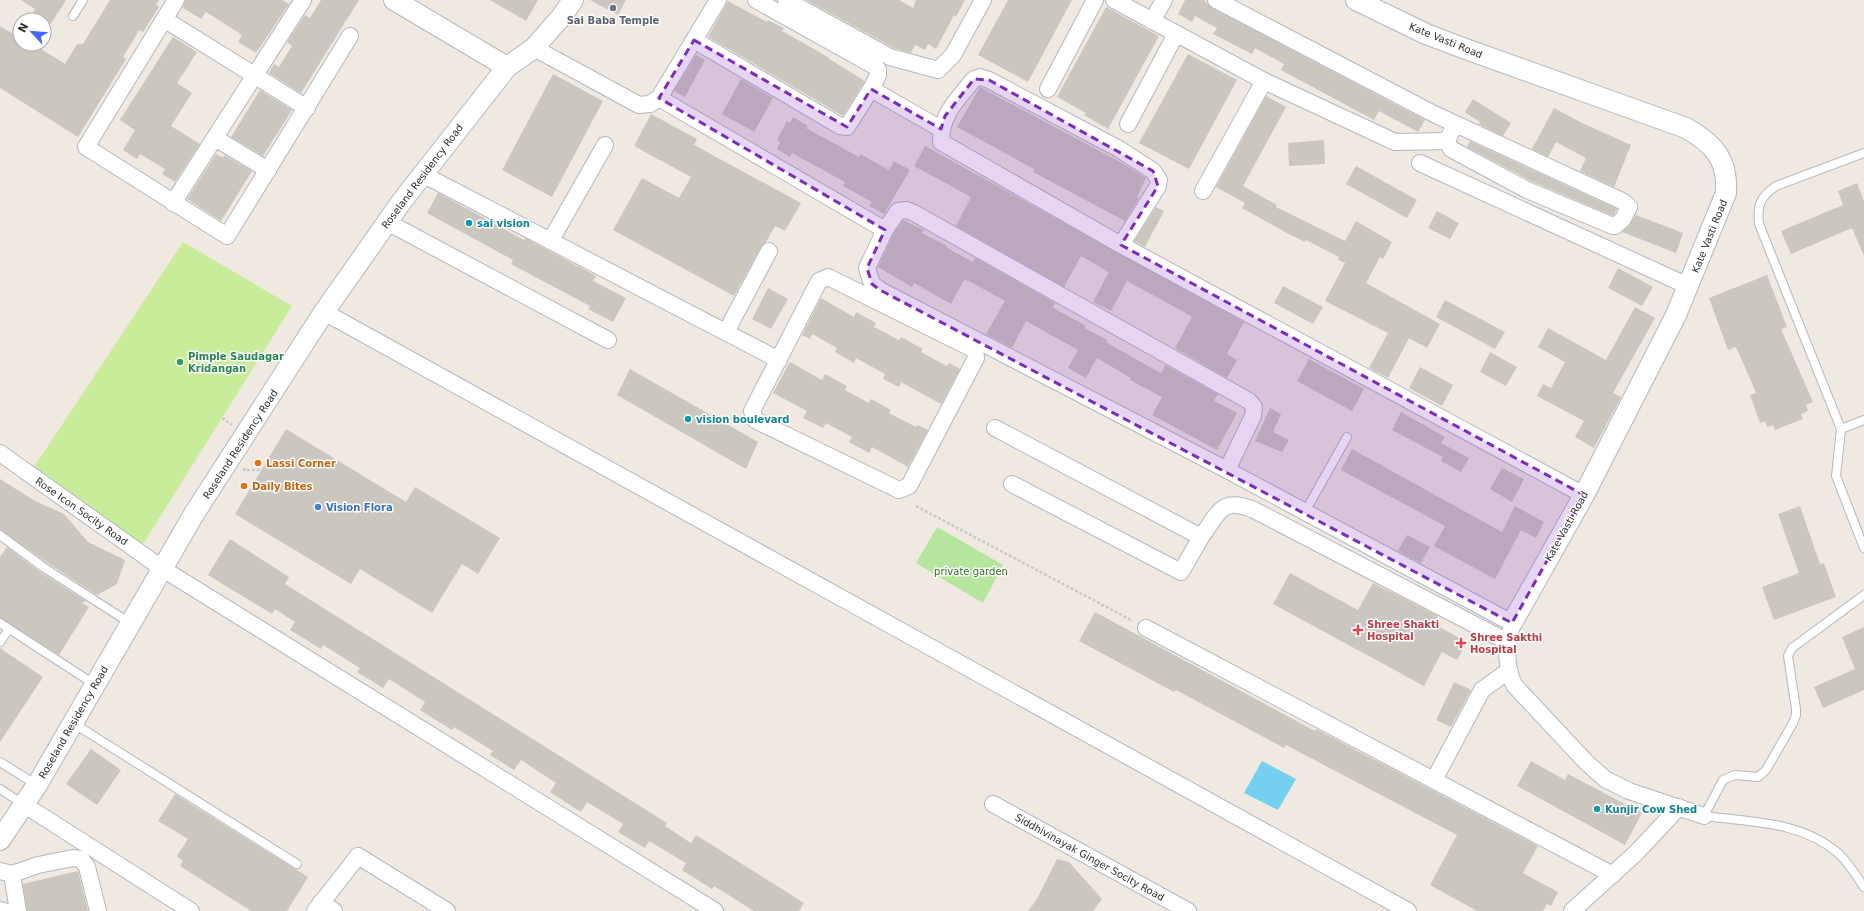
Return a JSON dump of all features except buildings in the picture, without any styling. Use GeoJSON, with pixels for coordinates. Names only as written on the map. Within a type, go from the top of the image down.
{"type":"FeatureCollection","features":[{"type":"Feature","properties":{"kind":"street"},"geometry":{"type":"LineString","coordinates":[[176,0],[86,147],[173,204],[226,236],[307,108],[350,36]]}},
{"type":"Feature","properties":{"kind":"street"},"geometry":{"type":"LineString","coordinates":[[394,0],[416,6],[507,67]]}},
{"type":"Feature","properties":{"kind":"street","name":"Roseland Residency Road"},"geometry":{"type":"LineString","coordinates":[[0,840],[37,785],[94,684],[194,514],[324,312],[422,174],[507,67],[534,48],[562,16],[573,0]]}},
{"type":"Feature","properties":{"kind":"street"},"geometry":{"type":"LineString","coordinates":[[534,48],[639,105],[650,104],[659,98],[718,0]]}},
{"type":"Feature","properties":{"kind":"street"},"geometry":{"type":"LineString","coordinates":[[694,40],[840,126],[847,127],[878,76],[878,70],[876,67],[756,0]]}},
{"type":"Feature","properties":{"kind":"street"},"geometry":{"type":"LineString","coordinates":[[786,0],[890,57],[938,70],[953,55],[983,0]]}},
{"type":"Feature","properties":{"kind":"street"},"geometry":{"type":"LineString","coordinates":[[1048,89],[1095,0]]}},
{"type":"Feature","properties":{"kind":"street"},"geometry":{"type":"LineString","coordinates":[[1114,0],[1264,81],[1395,142],[1447,141]]}},
{"type":"Feature","properties":{"kind":"street"},"geometry":{"type":"LineString","coordinates":[[1152,21],[1164,0]]}},
{"type":"Feature","properties":{"kind":"street"},"geometry":{"type":"LineString","coordinates":[[1216,0],[1455,124],[1624,202],[1629,207],[1623,219],[1616,226],[1613,226],[1527,190],[1451,149],[1447,141]]}},
{"type":"Feature","properties":{"kind":"street","name":"Kate Vasti Road"},"geometry":{"type":"LineString","coordinates":[[1356,0],[1426,34],[1686,128],[1704,139],[1719,156],[1727,175],[1726,193],[1676,315],[1584,495],[1510,633]]}},
{"type":"Feature","properties":{"kind":"street"},"geometry":{"type":"LineString","coordinates":[[173,204],[301,1]]}},
{"type":"Feature","properties":{"kind":"street"},"geometry":{"type":"LineString","coordinates":[[164,19],[307,108]]}},
{"type":"Feature","properties":{"kind":"street"},"geometry":{"type":"LineString","coordinates":[[1128,124],[1176,34]]}},
{"type":"Feature","properties":{"kind":"street"},"geometry":{"type":"LineString","coordinates":[[1121,245],[1158,186],[1159,180],[1153,171],[1119,149],[989,80],[980,77],[974,79],[945,116],[941,129],[941,142],[1121,245],[1584,495]]}},
{"type":"Feature","properties":{"kind":"street"},"geometry":{"type":"LineString","coordinates":[[1203,191],[1264,81]]}},
{"type":"Feature","properties":{"kind":"street"},"geometry":{"type":"LineString","coordinates":[[871,89],[941,129]]}},
{"type":"Feature","properties":{"kind":"street"},"geometry":{"type":"LineString","coordinates":[[659,98],[885,230]]}},
{"type":"Feature","properties":{"kind":"street"},"geometry":{"type":"LineString","coordinates":[[1447,141],[1455,124]]}},
{"type":"Feature","properties":{"kind":"street"},"geometry":{"type":"LineString","coordinates":[[215,138],[268,170]]}},
{"type":"Feature","properties":{"kind":"street"},"geometry":{"type":"LineString","coordinates":[[551,240],[605,145]]}},
{"type":"Feature","properties":{"kind":"street"},"geometry":{"type":"LineString","coordinates":[[1420,163],[1688,286]]}},
{"type":"Feature","properties":{"kind":"street"},"geometry":{"type":"LineString","coordinates":[[422,174],[779,360]]}},
{"type":"Feature","properties":{"kind":"street"},"geometry":{"type":"LineString","coordinates":[[1226,470],[1254,416],[1254,407],[1249,401],[914,213],[907,210],[898,211],[885,230],[867,268],[872,284],[880,290],[1305,512],[1510,633]]}},
{"type":"Feature","properties":{"kind":"street"},"geometry":{"type":"LineString","coordinates":[[387,222],[608,340]]}},
{"type":"Feature","properties":{"kind":"street"},"geometry":{"type":"LineString","coordinates":[[726,332],[769,251]]}},
{"type":"Feature","properties":{"kind":"street"},"geometry":{"type":"LineString","coordinates":[[828,277],[975,350],[976,358],[909,486],[899,490],[756,420],[752,411],[779,360],[819,281],[828,277]]}},
{"type":"Feature","properties":{"kind":"street"},"geometry":{"type":"LineString","coordinates":[[324,312],[1408,911]]}},
{"type":"Feature","properties":{"kind":"street"},"geometry":{"type":"LineString","coordinates":[[995,428],[1200,537]]}},
{"type":"Feature","properties":{"kind":"street","name":"Rose Icon Socity Road"},"geometry":{"type":"LineString","coordinates":[[0,453],[163,569],[715,911]]}},
{"type":"Feature","properties":{"kind":"street"},"geometry":{"type":"LineString","coordinates":[[1012,484],[1181,572],[1200,537],[1217,514],[1227,505],[1236,504],[1244,506],[1510,633]]}},
{"type":"Feature","properties":{"kind":"street"},"geometry":{"type":"LineString","coordinates":[[1146,628],[1612,875]]}},
{"type":"Feature","properties":{"kind":"street"},"geometry":{"type":"LineString","coordinates":[[1510,633],[1507,650],[1508,671],[1514,685],[1586,762],[1605,779],[1629,791],[1660,803],[1679,807],[1704,816]]}},
{"type":"Feature","properties":{"kind":"street"},"geometry":{"type":"LineString","coordinates":[[1434,780],[1482,690],[1508,671]]}},
{"type":"Feature","properties":{"kind":"street"},"geometry":{"type":"LineString","coordinates":[[23,804],[191,911]]}},
{"type":"Feature","properties":{"kind":"street","name":"Siddhivinayak Ginger Socity Road"},"geometry":{"type":"LineString","coordinates":[[993,804],[1188,911]]}},
{"type":"Feature","properties":{"kind":"street"},"geometry":{"type":"LineString","coordinates":[[1572,911],[1636,853],[1679,807]]}},
{"type":"Feature","properties":{"kind":"street"},"geometry":{"type":"LineString","coordinates":[[323,908],[358,856],[447,911]]}},
{"type":"Feature","properties":{"kind":"street"},"geometry":{"type":"LineString","coordinates":[[18,911],[6,872],[73,858],[82,859],[87,867],[98,911]]}},
{"type":"Feature","properties":{"kind":"street"},"geometry":{"type":"LineString","coordinates":[[0,910],[4,911]]}},
{"type":"Feature","properties":{"kind":"lane"},"geometry":{"type":"LineString","coordinates":[[73,16],[83,0]]}},
{"type":"Feature","properties":{"kind":"lane"},"geometry":{"type":"LineString","coordinates":[[1864,153],[1776,186],[1766,193],[1758,211],[1759,224],[1841,429],[1836,476],[1864,548]]}},
{"type":"Feature","properties":{"kind":"lane"},"geometry":{"type":"LineString","coordinates":[[1841,429],[1864,420]]}},
{"type":"Feature","properties":{"kind":"lane"},"geometry":{"type":"LineString","coordinates":[[1305,512],[1348,437]]}},
{"type":"Feature","properties":{"kind":"lane"},"geometry":{"type":"LineString","coordinates":[[0,535],[43,567],[130,623]]}},
{"type":"Feature","properties":{"kind":"lane"},"geometry":{"type":"LineString","coordinates":[[1864,595],[1792,648],[1788,656],[1796,709],[1796,715],[1793,723],[1766,770],[1758,777],[1735,775],[1723,780],[1704,816],[1785,826],[1801,830],[1839,853],[1864,887]]}},
{"type":"Feature","properties":{"kind":"lane"},"geometry":{"type":"LineString","coordinates":[[0,623],[94,684]]}},
{"type":"Feature","properties":{"kind":"lane"},"geometry":{"type":"LineString","coordinates":[[0,642],[9,629]]}},
{"type":"Feature","properties":{"kind":"lane"},"geometry":{"type":"LineString","coordinates":[[72,722],[297,864]]}},
{"type":"Feature","properties":{"kind":"lane"},"geometry":{"type":"LineString","coordinates":[[0,762],[37,785]]}},
{"type":"Feature","properties":{"kind":"lane"},"geometry":{"type":"LineString","coordinates":[[0,789],[23,804]]}},
{"type":"Feature","properties":{"kind":"path"},"geometry":{"type":"LineString","coordinates":[[916,506],[1146,628]]}},
{"type":"Feature","properties":{"kind":"highlighted area"},"geometry":{"type":"Polygon","coordinates":[[[694,40],[847,127],[871,89],[941,129],[945,116],[974,79],[989,80],[1153,171],[1158,186],[1121,245],[1584,495],[1512,623],[880,290],[872,284],[867,268],[885,230],[659,98],[694,40]]]}},
{"type":"Feature","properties":{"kind":"green space","name":"Pimple Saudagar Kridangan"},"geometry":{"type":"Polygon","coordinates":[[[183,242],[292,306],[143,544],[32,470],[183,242]]]}},
{"type":"Feature","properties":{"kind":"green space","name":"private garden"},"geometry":{"type":"Polygon","coordinates":[[[937,527],[1003,565],[983,603],[916,563],[937,527]]]}},
{"type":"Feature","properties":{"kind":"water"},"geometry":{"type":"Polygon","coordinates":[[[1262,761],[1296,779],[1278,810],[1244,793],[1262,761]]]}},
{"type":"Feature","properties":{"kind":"place","name":"Sai Baba Temple"},"geometry":{"type":"Point","coordinates":[613,8]}},
{"type":"Feature","properties":{"kind":"place","name":"sai vision"},"geometry":{"type":"Point","coordinates":[469,223]}},
{"type":"Feature","properties":{"kind":"place","name":"Pimple Saudagar Kridangan"},"geometry":{"type":"Point","coordinates":[180,362]}},
{"type":"Feature","properties":{"kind":"place","name":"vision boulevard"},"geometry":{"type":"Point","coordinates":[688,419]}},
{"type":"Feature","properties":{"kind":"place","name":"Lassi Corner"},"geometry":{"type":"Point","coordinates":[258,463]}},
{"type":"Feature","properties":{"kind":"place","name":"Daily Bites"},"geometry":{"type":"Point","coordinates":[244,486]}},
{"type":"Feature","properties":{"kind":"place","name":"Vision Flora"},"geometry":{"type":"Point","coordinates":[318,507]}},
{"type":"Feature","properties":{"kind":"place","name":"Shree Shakti Hospital"},"geometry":{"type":"Point","coordinates":[1358,630]}},
{"type":"Feature","properties":{"kind":"place","name":"Shree Sakthi Hospital"},"geometry":{"type":"Point","coordinates":[1461,643]}},
{"type":"Feature","properties":{"kind":"place","name":"Kunjir Cow Shed"},"geometry":{"type":"Point","coordinates":[1597,809]}}]}
